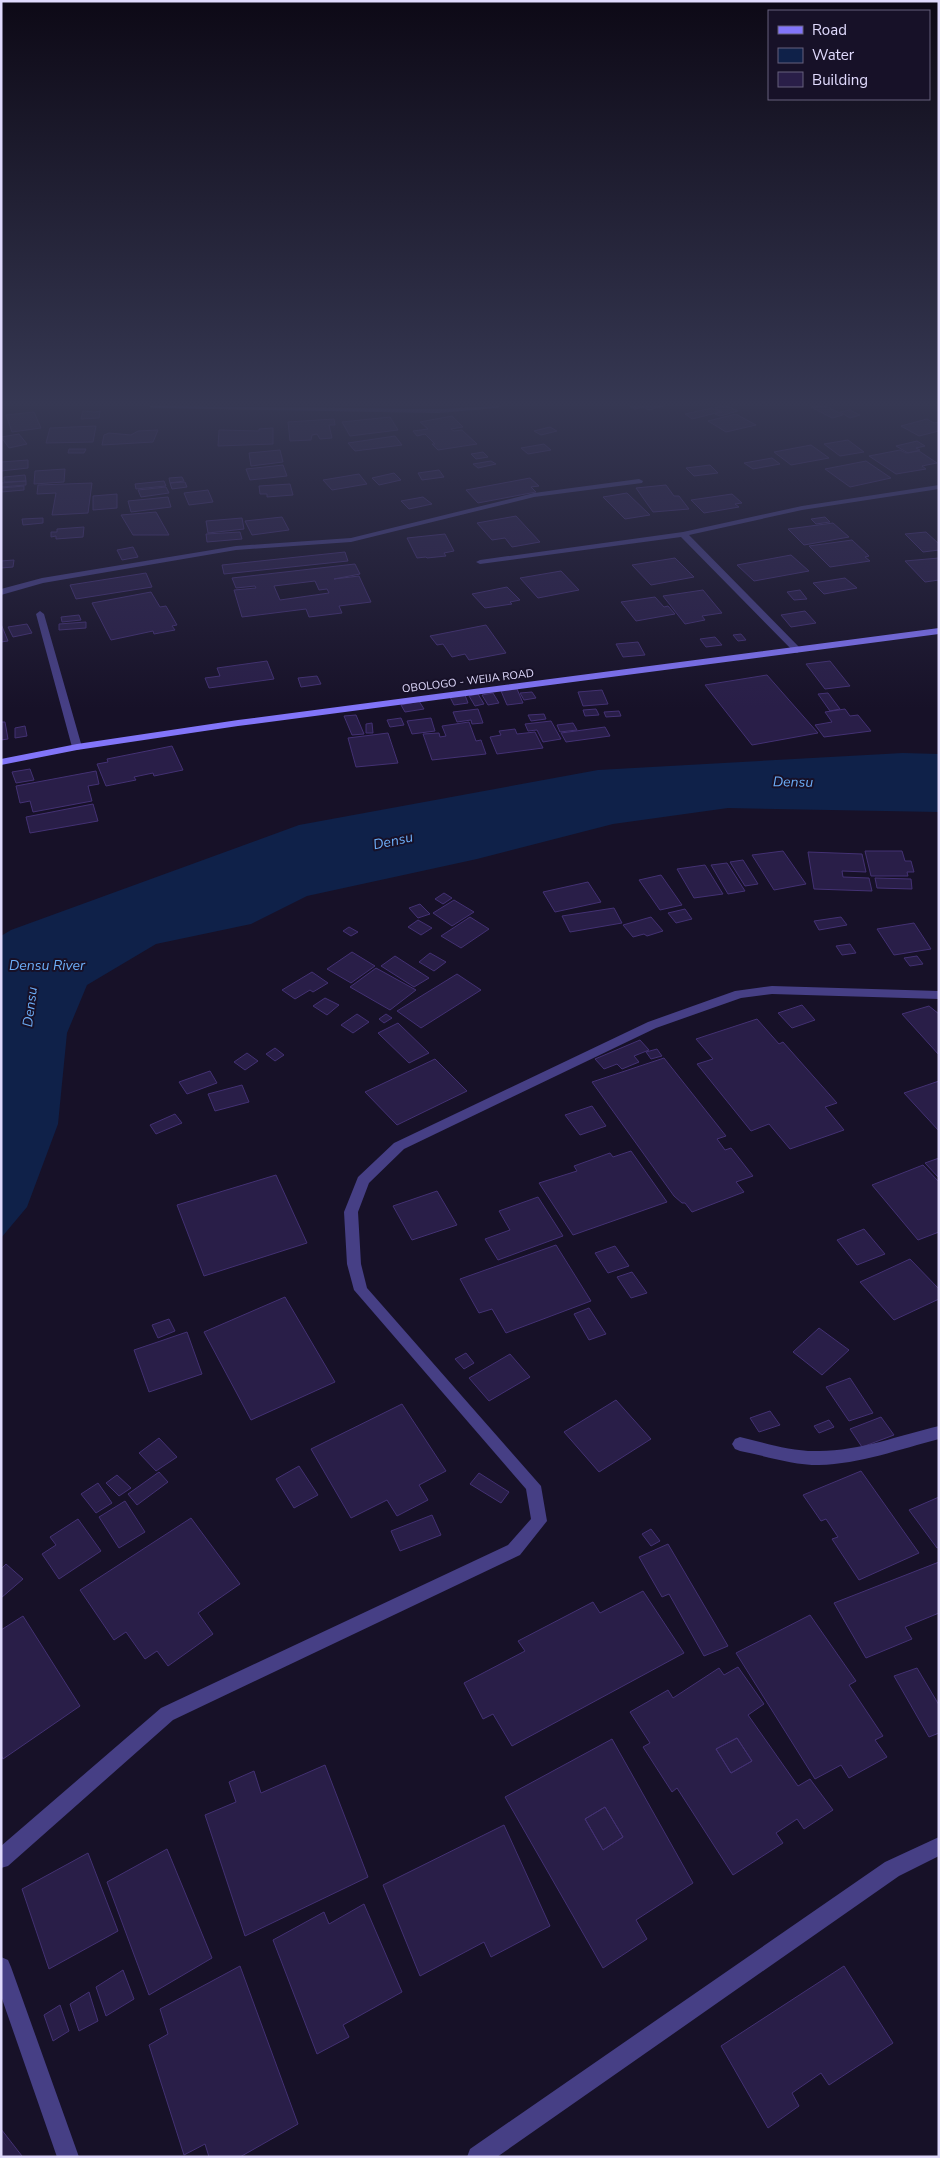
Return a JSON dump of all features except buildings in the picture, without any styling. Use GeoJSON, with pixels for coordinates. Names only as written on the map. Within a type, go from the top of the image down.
{"type":"FeatureCollection","features":[{"type":"Feature","properties":{"kind":"street"},"geometry":{"type":"LineString","coordinates":[[1,592],[42,581],[236,548],[351,540],[486,507]]}},
{"type":"Feature","properties":{"kind":"street"},"geometry":{"type":"LineString","coordinates":[[480,562],[683,534],[810,507]]}},
{"type":"Feature","properties":{"kind":"street"},"geometry":{"type":"LineString","coordinates":[[683,534],[797,650]]}},
{"type":"Feature","properties":{"kind":"street"},"geometry":{"type":"LineString","coordinates":[[40,614],[78,747]]}},
{"type":"Feature","properties":{"kind":"street","name":"OBOLOGO - WEIJA ROAD"},"geometry":{"type":"LineString","coordinates":[[1,762],[78,747],[459,693],[939,631]]}},
{"type":"Feature","properties":{"kind":"street"},"geometry":{"type":"LineString","coordinates":[[1,1859],[167,1714],[514,1550],[539,1521],[533,1486],[361,1290],[354,1264],[351,1212],[363,1180],[399,1146],[652,1026],[739,994],[772,990],[939,995]]}},
{"type":"Feature","properties":{"kind":"street"},"geometry":{"type":"LineString","coordinates":[[740,1444],[793,1455],[819,1458],[847,1454],[939,1432]]}},
{"type":"Feature","properties":{"kind":"street"},"geometry":{"type":"LineString","coordinates":[[478,2157],[892,1869],[939,1846]]}},
{"type":"Feature","properties":{"kind":"street"},"geometry":{"type":"LineString","coordinates":[[1,1967],[68,2157]]}},
{"type":"Feature","properties":{"kind":"water","name":"Densu River"},"geometry":{"type":"Polygon","coordinates":[[[903,753],[939,754],[939,812],[728,808],[613,824],[477,859],[307,896],[251,924],[156,944],[87,985],[67,1033],[58,1124],[27,1207],[1,1238],[1,936],[11,930],[299,825],[598,770],[903,753]]]}},
{"type":"Feature","properties":{"kind":"water label","name":"Densu"},"geometry":{"type":"Point","coordinates":[793,782]}},
{"type":"Feature","properties":{"kind":"water label","name":"Densu"},"geometry":{"type":"Point","coordinates":[393,841]}},
{"type":"Feature","properties":{"kind":"water label","name":"Densu"},"geometry":{"type":"Point","coordinates":[30,1007]}}]}
